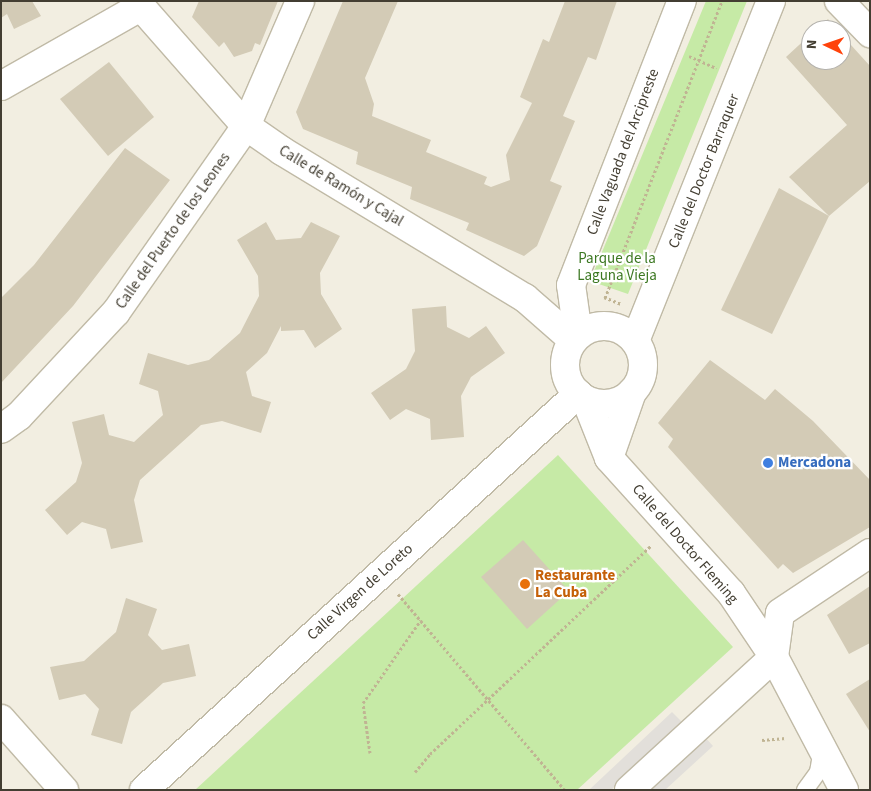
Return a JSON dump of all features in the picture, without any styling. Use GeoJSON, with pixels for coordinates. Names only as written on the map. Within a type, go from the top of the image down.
{"type":"FeatureCollection","features":[{"type":"Feature","properties":{"kind":"street","name":"Calle del Puerto de los Leones"},"geometry":{"type":"LineString","coordinates":[[1,429],[19,416],[116,312],[246,126],[300,1]]}},
{"type":"Feature","properties":{"kind":"street","name":"Calle Vaguada del Arcipreste"},"geometry":{"type":"LineString","coordinates":[[576,337],[571,285],[682,1]]}},
{"type":"Feature","properties":{"kind":"street","name":"Calle del Doctor Barraquer"},"geometry":{"type":"LineString","coordinates":[[635,341],[771,1]]}},
{"type":"Feature","properties":{"kind":"street"},"geometry":{"type":"LineString","coordinates":[[839,1],[870,33]]}},
{"type":"Feature","properties":{"kind":"street","name":"Calle de Ramón y Cajal"},"geometry":{"type":"LineString","coordinates":[[138,4],[246,126],[282,151],[525,298],[576,337]]}},
{"type":"Feature","properties":{"kind":"street"},"geometry":{"type":"LineString","coordinates":[[1,86],[138,4]]}},
{"type":"Feature","properties":{"kind":"street"},"geometry":{"type":"LineString","coordinates":[[609,458],[632,392],[642,373],[643,361],[635,341],[618,328],[608,325],[598,326],[576,337],[566,353],[564,368],[568,382],[582,397],[610,404],[632,392]]}},
{"type":"Feature","properties":{"kind":"street","name":"Calle del Doctor Fleming"},"geometry":{"type":"LineString","coordinates":[[582,397],[609,458],[731,593],[774,657],[844,790]]}},
{"type":"Feature","properties":{"kind":"street","name":"Calle Virgen de Loreto"},"geometry":{"type":"LineString","coordinates":[[144,790],[380,574],[582,397]]}},
{"type":"Feature","properties":{"kind":"street"},"geometry":{"type":"LineString","coordinates":[[629,790],[774,657],[780,613],[870,553]]}},
{"type":"Feature","properties":{"kind":"street"},"geometry":{"type":"LineString","coordinates":[[1,719],[64,790]]}},
{"type":"Feature","properties":{"kind":"lane"},"geometry":{"type":"LineString","coordinates":[[805,790],[818,772],[822,747]]}},
{"type":"Feature","properties":{"kind":"path"},"geometry":{"type":"LineString","coordinates":[[605,298],[722,1]]}},
{"type":"Feature","properties":{"kind":"path"},"geometry":{"type":"LineString","coordinates":[[681,53],[724,71]]}},
{"type":"Feature","properties":{"kind":"path"},"geometry":{"type":"LineString","coordinates":[[596,294],[627,306]]}},
{"type":"Feature","properties":{"kind":"path"},"geometry":{"type":"LineString","coordinates":[[416,772],[430,754],[672,526]]}},
{"type":"Feature","properties":{"kind":"path"},"geometry":{"type":"LineString","coordinates":[[380,574],[490,698],[565,790]]}},
{"type":"Feature","properties":{"kind":"path"},"geometry":{"type":"LineString","coordinates":[[370,753],[362,704],[421,620]]}},
{"type":"Feature","properties":{"kind":"path"},"geometry":{"type":"LineString","coordinates":[[762,740],[793,738]]}},
{"type":"Feature","properties":{"kind":"green space","name":"Parque de la Laguna Vieja"},"geometry":{"type":"Polygon","coordinates":[[[706,1],[747,1],[628,294],[590,281],[706,1]]]}},
{"type":"Feature","properties":{"kind":"green space"},"geometry":{"type":"Polygon","coordinates":[[[558,455],[733,647],[577,790],[195,790],[558,455]]]}},
{"type":"Feature","properties":{"kind":"shaded area"},"geometry":{"type":"Polygon","coordinates":[[[672,712],[683,723],[611,790],[589,790],[672,712]]]}},
{"type":"Feature","properties":{"kind":"shaded area"},"geometry":{"type":"Polygon","coordinates":[[[703,735],[713,746],[665,790],[644,790],[703,735]]]}},
{"type":"Feature","properties":{"kind":"building"},"geometry":{"type":"Polygon","coordinates":[[[1,1],[32,1],[41,16],[14,29],[7,14],[1,18],[1,1]]]}},
{"type":"Feature","properties":{"kind":"building"},"geometry":{"type":"Polygon","coordinates":[[[199,1],[278,1],[260,45],[255,43],[252,51],[234,57],[224,42],[219,47],[192,17],[199,1]]]}},
{"type":"Feature","properties":{"kind":"building"},"geometry":{"type":"Polygon","coordinates":[[[343,1],[398,1],[365,78],[374,104],[372,116],[431,140],[426,152],[487,177],[484,184],[491,187],[510,180],[506,155],[532,103],[520,97],[543,39],[549,42],[565,1],[617,1],[596,60],[588,57],[563,116],[575,121],[550,181],[562,186],[537,246],[524,256],[466,230],[469,223],[410,199],[412,187],[356,164],[358,152],[303,129],[296,112],[343,1]]]}},
{"type":"Feature","properties":{"kind":"building"},"geometry":{"type":"Polygon","coordinates":[[[801,43],[801,70],[851,70],[851,45],[870,66],[870,181],[829,216],[789,177],[847,125],[786,57],[801,43]]]}},
{"type":"Feature","properties":{"kind":"building"},"geometry":{"type":"Polygon","coordinates":[[[109,62],[154,117],[108,156],[60,99],[109,62]]]}},
{"type":"Feature","properties":{"kind":"building"},"geometry":{"type":"Polygon","coordinates":[[[125,148],[170,180],[73,306],[1,383],[1,298],[34,265],[125,148]]]}},
{"type":"Feature","properties":{"kind":"building"},"geometry":{"type":"Polygon","coordinates":[[[779,188],[829,216],[772,334],[721,310],[779,188]]]}},
{"type":"Feature","properties":{"kind":"building"},"geometry":{"type":"Polygon","coordinates":[[[266,222],[276,240],[301,238],[311,222],[340,236],[320,273],[321,294],[342,329],[315,348],[304,330],[281,331],[281,326],[267,353],[246,372],[252,396],[271,402],[261,433],[222,421],[201,425],[140,480],[134,500],[143,542],[111,549],[106,529],[82,522],[67,535],[45,510],[76,482],[82,463],[72,422],[104,414],[109,435],[134,442],[163,415],[158,391],[139,384],[148,353],[188,365],[209,360],[240,333],[259,296],[258,276],[237,240],[266,222]]]}},
{"type":"Feature","properties":{"kind":"building"},"geometry":{"type":"Polygon","coordinates":[[[446,306],[447,327],[469,338],[486,326],[505,353],[471,377],[461,396],[464,437],[431,440],[430,419],[406,409],[390,420],[371,393],[406,369],[415,351],[412,309],[446,306]]]}},
{"type":"Feature","properties":{"kind":"building","name":"Mercadona"},"geometry":{"type":"Polygon","coordinates":[[[710,360],[765,400],[775,389],[813,421],[870,480],[870,527],[793,573],[783,564],[778,569],[668,447],[673,439],[658,423],[710,360]]]}},
{"type":"Feature","properties":{"kind":"building","name":"Restaurante La Cuba"},"geometry":{"type":"Polygon","coordinates":[[[523,540],[569,591],[527,629],[481,577],[523,540]]]}},
{"type":"Feature","properties":{"kind":"building"},"geometry":{"type":"Polygon","coordinates":[[[870,586],[870,643],[849,654],[827,615],[870,586]]]}},
{"type":"Feature","properties":{"kind":"building"},"geometry":{"type":"Polygon","coordinates":[[[126,598],[157,609],[148,635],[162,650],[189,644],[196,676],[163,683],[131,712],[122,744],[91,735],[99,709],[85,694],[59,700],[50,667],[84,661],[116,632],[126,598]]]}},
{"type":"Feature","properties":{"kind":"building"},"geometry":{"type":"Polygon","coordinates":[[[870,679],[870,732],[846,694],[870,679]]]}},
{"type":"Feature","properties":{"kind":"place","name":"Mercadona"},"geometry":{"type":"Point","coordinates":[768,463]}},
{"type":"Feature","properties":{"kind":"place","name":"Restaurante La Cuba"},"geometry":{"type":"Point","coordinates":[525,584]}}]}
